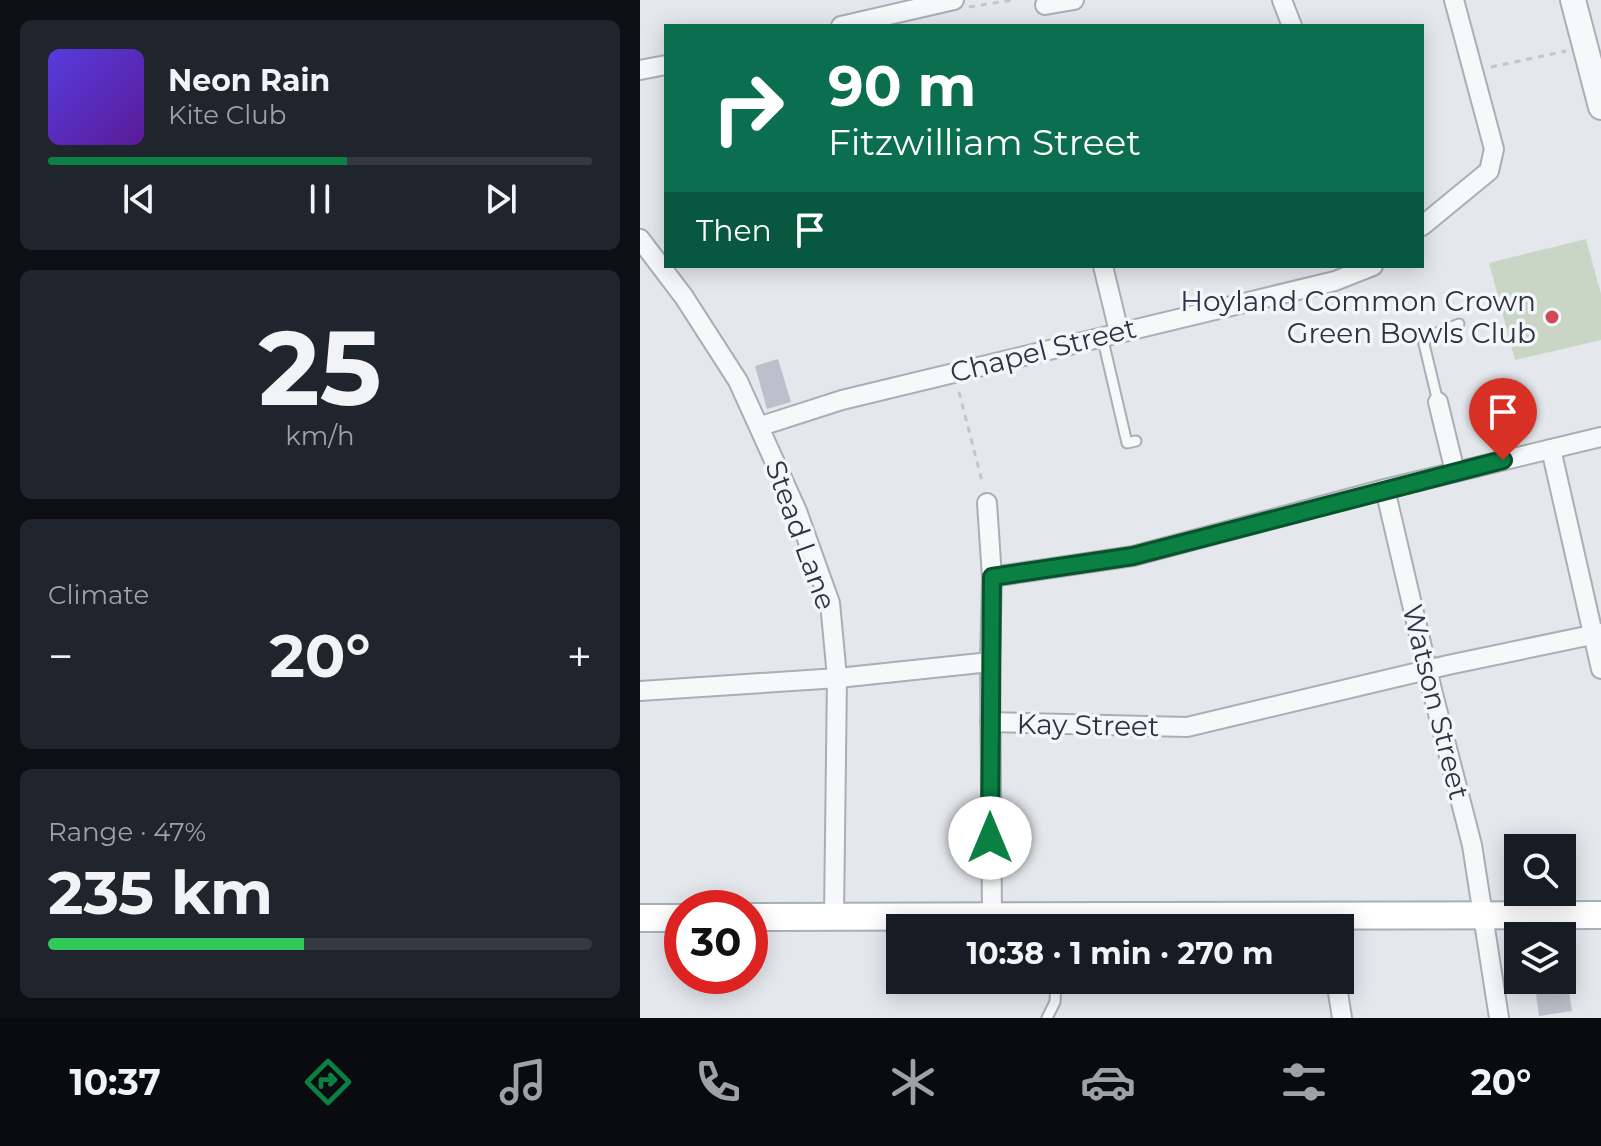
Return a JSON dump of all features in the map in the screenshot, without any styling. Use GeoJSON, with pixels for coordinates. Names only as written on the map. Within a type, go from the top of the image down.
{"type":"FeatureCollection","features":[{"type":"Feature","properties":{"kind":"main road"},"geometry":{"type":"LineString","coordinates":[[1354,922],[1601,915]]}},
{"type":"Feature","properties":{"kind":"main road"},"geometry":{"type":"LineString","coordinates":[[768,917],[886,916]]}},
{"type":"Feature","properties":{"kind":"main road"},"geometry":{"type":"LineString","coordinates":[[640,918],[664,918]]}},
{"type":"Feature","properties":{"kind":"street"},"geometry":{"type":"LineString","coordinates":[[1045,5],[1073,0]]}},
{"type":"Feature","properties":{"kind":"street"},"geometry":{"type":"LineString","coordinates":[[1282,0],[1291,24]]}},
{"type":"Feature","properties":{"kind":"street"},"geometry":{"type":"LineString","coordinates":[[1424,224],[1489,171],[1494,149],[1454,0]]}},
{"type":"Feature","properties":{"kind":"street"},"geometry":{"type":"LineString","coordinates":[[1573,0],[1601,107]]}},
{"type":"Feature","properties":{"kind":"street"},"geometry":{"type":"LineString","coordinates":[[850,24],[953,1]]}},
{"type":"Feature","properties":{"kind":"street"},"geometry":{"type":"LineString","coordinates":[[640,70],[664,65]]}},
{"type":"Feature","properties":{"kind":"street","name":"Stead Lane"},"geometry":{"type":"LineString","coordinates":[[640,239],[660,256]]}},
{"type":"Feature","properties":{"kind":"street","name":"Stead Lane"},"geometry":{"type":"LineString","coordinates":[[667,268],[738,381],[761,426],[797,511],[830,603],[837,677],[834,916]]}},
{"type":"Feature","properties":{"kind":"street"},"geometry":{"type":"LineString","coordinates":[[1103,268],[1110,334]]}},
{"type":"Feature","properties":{"kind":"street","name":"Chapel Street"},"geometry":{"type":"LineString","coordinates":[[761,426],[842,400],[1366,270]]}},
{"type":"Feature","properties":{"kind":"street"},"geometry":{"type":"LineString","coordinates":[[1438,402],[1455,472]]}},
{"type":"Feature","properties":{"kind":"street"},"geometry":{"type":"LineString","coordinates":[[992,577],[1133,556],[1385,489],[1601,437]]}},
{"type":"Feature","properties":{"kind":"street"},"geometry":{"type":"LineString","coordinates":[[1551,449],[1597,634],[1601,669]]}},
{"type":"Feature","properties":{"kind":"street","name":"Watson Street"},"geometry":{"type":"LineString","coordinates":[[1385,489],[1472,845],[1499,1018]]}},
{"type":"Feature","properties":{"kind":"street"},"geometry":{"type":"LineString","coordinates":[[987,503],[992,577],[992,914]]}},
{"type":"Feature","properties":{"kind":"street","name":"Kay Street"},"geometry":{"type":"LineString","coordinates":[[990,722],[1187,727],[1427,670],[1597,634]]}},
{"type":"Feature","properties":{"kind":"street"},"geometry":{"type":"LineString","coordinates":[[640,691],[990,662]]}},
{"type":"Feature","properties":{"kind":"street"},"geometry":{"type":"LineString","coordinates":[[1338,994],[1342,1018]]}},
{"type":"Feature","properties":{"kind":"lane"},"geometry":{"type":"LineString","coordinates":[[1438,402],[1424,344],[1427,337],[1459,324]]}},
{"type":"Feature","properties":{"kind":"lane"},"geometry":{"type":"LineString","coordinates":[[1110,334],[1127,443],[1136,441]]}},
{"type":"Feature","properties":{"kind":"lane"},"geometry":{"type":"LineString","coordinates":[[1047,1018],[1055,994]]}},
{"type":"Feature","properties":{"kind":"path"},"geometry":{"type":"LineString","coordinates":[[953,1],[964,8],[1013,0]]}},
{"type":"Feature","properties":{"kind":"path"},"geometry":{"type":"LineString","coordinates":[[1475,71],[1585,47]]}},
{"type":"Feature","properties":{"kind":"path"},"geometry":{"type":"LineString","coordinates":[[956,381],[987,503]]}},
{"type":"Feature","properties":{"kind":"green space","name":"Hoyland Common Crown Green Bowls Club"},"geometry":{"type":"Polygon","coordinates":[[[1586,239],[1601,294],[1601,340],[1515,360],[1489,263],[1586,239]]]}},
{"type":"Feature","properties":{"kind":"building"},"geometry":{"type":"Polygon","coordinates":[[[778,359],[791,402],[767,409],[755,366],[778,359]]]}},
{"type":"Feature","properties":{"kind":"building"},"geometry":{"type":"Polygon","coordinates":[[[1536,994],[1570,994],[1572,1011],[1539,1016],[1536,994]]]}},
{"type":"Feature","properties":{"kind":"place","name":"Hoyland Common Crown Green Bowls Club"},"geometry":{"type":"Point","coordinates":[1552,317]}},
{"type":"Feature","properties":{"kind":"route"},"geometry":{"type":"LineString","coordinates":[[990,838],[992,577],[1133,556],[1503,460]]}}]}
